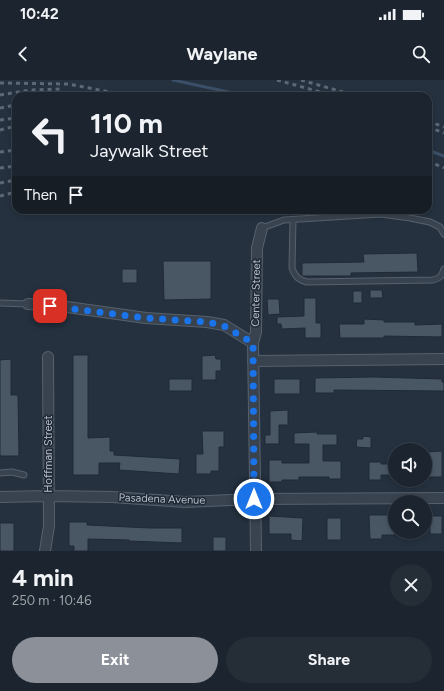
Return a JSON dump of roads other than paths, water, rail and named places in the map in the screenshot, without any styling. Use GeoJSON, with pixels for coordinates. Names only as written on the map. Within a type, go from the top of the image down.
{"type":"FeatureCollection","features":[{"type":"Feature","properties":{"kind":"street","name":"Center Street"},"geometry":{"type":"LineString","coordinates":[[256,551],[254,499],[253,343],[256,332],[257,248],[262,228]]}},
{"type":"Feature","properties":{"kind":"street"},"geometry":{"type":"LineString","coordinates":[[28,304],[60,306],[146,318],[207,322],[224,326],[253,343]]}},
{"type":"Feature","properties":{"kind":"street","name":"Hoffman Street"},"geometry":{"type":"LineString","coordinates":[[45,551],[48,526],[48,357]]}},
{"type":"Feature","properties":{"kind":"street"},"geometry":{"type":"LineString","coordinates":[[254,361],[444,359]]}},
{"type":"Feature","properties":{"kind":"street","name":"Pasadena Avenue"},"geometry":{"type":"LineString","coordinates":[[0,497],[112,497],[185,502],[254,499],[444,498]]}},
{"type":"Feature","properties":{"kind":"lane"},"geometry":{"type":"LineString","coordinates":[[262,228],[284,220],[382,214],[430,222],[440,227],[444,234]]}},
{"type":"Feature","properties":{"kind":"lane"},"geometry":{"type":"LineString","coordinates":[[293,220],[292,268],[294,274],[299,280],[307,282],[433,280],[438,279],[442,275],[444,269]]}},
{"type":"Feature","properties":{"kind":"lane"},"geometry":{"type":"LineString","coordinates":[[0,303],[28,304]]}},
{"type":"Feature","properties":{"kind":"lane"},"geometry":{"type":"LineString","coordinates":[[0,472],[12,472],[24,475]]}},
{"type":"Feature","properties":{"kind":"waterway"},"geometry":{"type":"LineString","coordinates":[[173,80],[228,92]]}},
{"type":"Feature","properties":{"kind":"waterway"},"geometry":{"type":"LineString","coordinates":[[432,152],[444,156]]}},
{"type":"Feature","properties":{"kind":"railway"},"geometry":{"type":"LineString","coordinates":[[277,80],[320,92]]}},
{"type":"Feature","properties":{"kind":"railway"},"geometry":{"type":"LineString","coordinates":[[301,80],[343,92]]}},
{"type":"Feature","properties":{"kind":"railway"},"geometry":{"type":"LineString","coordinates":[[0,83],[68,84],[111,92]]}},
{"type":"Feature","properties":{"kind":"railway"},"geometry":{"type":"LineString","coordinates":[[18,92],[61,89]]}},
{"type":"Feature","properties":{"kind":"railway"},"geometry":{"type":"LineString","coordinates":[[0,95],[12,93]]}},
{"type":"Feature","properties":{"kind":"railway"},"geometry":{"type":"LineString","coordinates":[[0,108],[12,106]]}},
{"type":"Feature","properties":{"kind":"railway"},"geometry":{"type":"LineString","coordinates":[[0,120],[12,118]]}},
{"type":"Feature","properties":{"kind":"railway"},"geometry":{"type":"LineString","coordinates":[[432,122],[444,127]]}},
{"type":"Feature","properties":{"kind":"railway"},"geometry":{"type":"LineString","coordinates":[[0,130],[12,127]]}},
{"type":"Feature","properties":{"kind":"railway"},"geometry":{"type":"LineString","coordinates":[[432,128],[444,133]]}},
{"type":"Feature","properties":{"kind":"railway"},"geometry":{"type":"LineString","coordinates":[[0,152],[12,150]]}},
{"type":"Feature","properties":{"kind":"railway"},"geometry":{"type":"LineString","coordinates":[[432,163],[444,168]]}},
{"type":"Feature","properties":{"kind":"railway"},"geometry":{"type":"LineString","coordinates":[[0,168],[12,166]]}},
{"type":"Feature","properties":{"kind":"railway"},"geometry":{"type":"LineString","coordinates":[[0,183],[12,181]]}},
{"type":"Feature","properties":{"kind":"railway"},"geometry":{"type":"LineString","coordinates":[[0,196],[12,193]]}}]}
